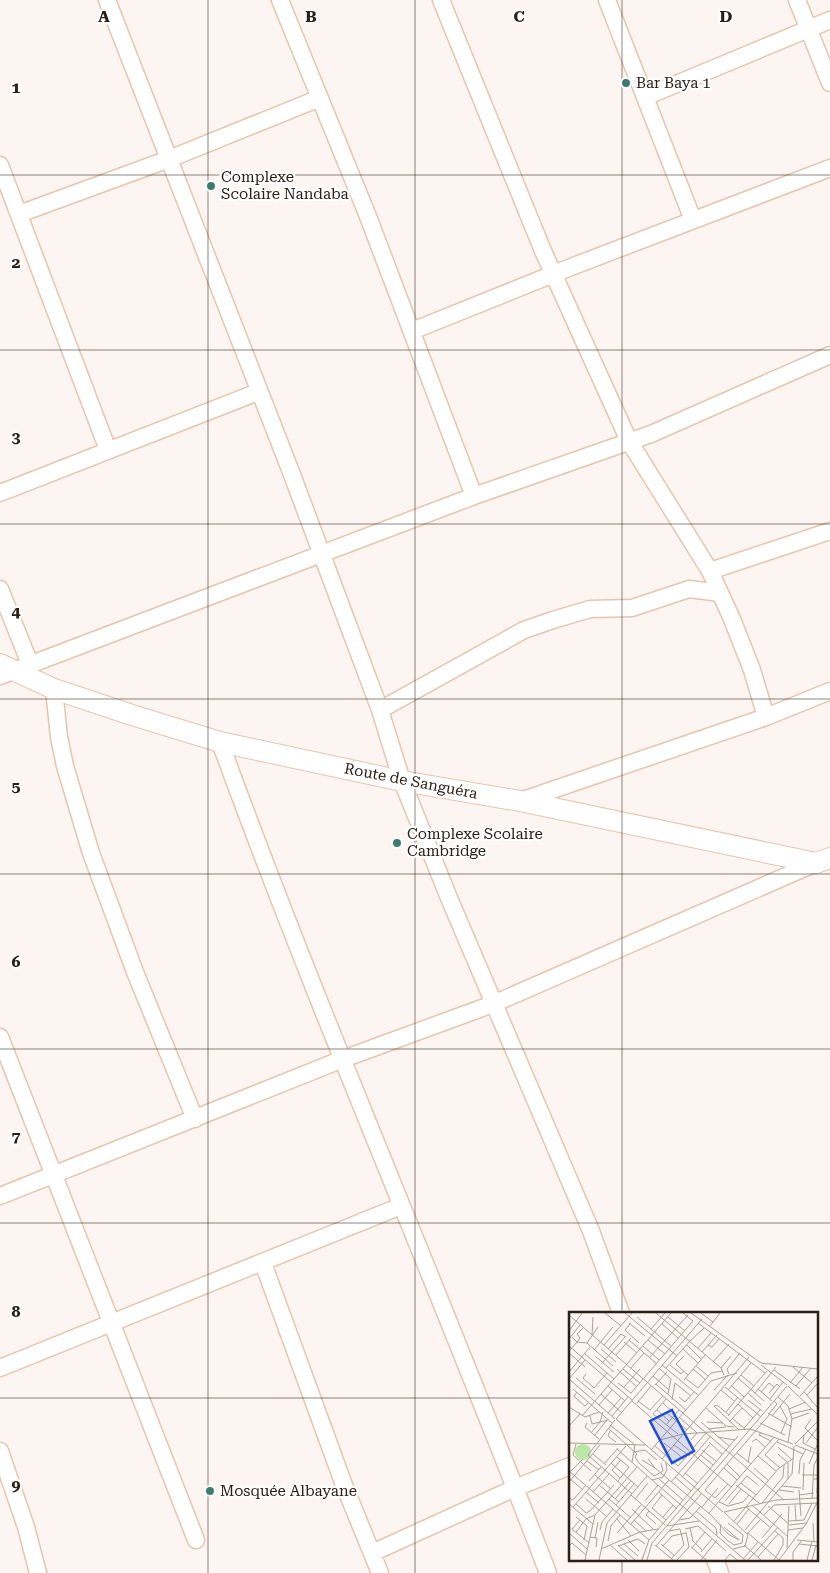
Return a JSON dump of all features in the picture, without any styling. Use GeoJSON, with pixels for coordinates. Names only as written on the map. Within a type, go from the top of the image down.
{"type":"FeatureCollection","features":[{"type":"Feature","properties":{"kind":"street"},"geometry":{"type":"LineString","coordinates":[[107,0],[322,555],[380,710],[402,781],[493,1004],[590,1231],[622,1312]]}},
{"type":"Feature","properties":{"kind":"street"},"geometry":{"type":"LineString","coordinates":[[280,0],[296,36],[412,331],[474,496]]}},
{"type":"Feature","properties":{"kind":"street"},"geometry":{"type":"LineString","coordinates":[[442,0],[554,274],[629,441],[710,571],[752,670],[766,716]]}},
{"type":"Feature","properties":{"kind":"street"},"geometry":{"type":"LineString","coordinates":[[607,0],[693,220]]}},
{"type":"Feature","properties":{"kind":"street"},"geometry":{"type":"LineString","coordinates":[[797,0],[830,83]]}},
{"type":"Feature","properties":{"kind":"street"},"geometry":{"type":"LineString","coordinates":[[645,97],[830,20]]}},
{"type":"Feature","properties":{"kind":"street"},"geometry":{"type":"LineString","coordinates":[[19,214],[169,159],[320,98]]}},
{"type":"Feature","properties":{"kind":"street"},"geometry":{"type":"LineString","coordinates":[[0,165],[108,450]]}},
{"type":"Feature","properties":{"kind":"street"},"geometry":{"type":"LineString","coordinates":[[412,331],[554,274],[830,168]]}},
{"type":"Feature","properties":{"kind":"street"},"geometry":{"type":"LineString","coordinates":[[0,589],[11,668],[322,555],[474,496],[651,434],[830,356]]}},
{"type":"Feature","properties":{"kind":"street"},"geometry":{"type":"LineString","coordinates":[[0,493],[258,392]]}},
{"type":"Feature","properties":{"kind":"street"},"geometry":{"type":"LineString","coordinates":[[710,571],[830,531]]}},
{"type":"Feature","properties":{"kind":"street"},"geometry":{"type":"LineString","coordinates":[[380,710],[524,630],[553,620],[590,610],[632,608],[689,590],[720,593]]}},
{"type":"Feature","properties":{"kind":"street","name":"Route de Sanguéra"},"geometry":{"type":"LineString","coordinates":[[11,668],[54,689],[220,742],[402,781],[520,801],[823,860]]}},
{"type":"Feature","properties":{"kind":"street"},"geometry":{"type":"LineString","coordinates":[[54,689],[65,766],[92,853],[132,964],[195,1119]]}},
{"type":"Feature","properties":{"kind":"street"},"geometry":{"type":"LineString","coordinates":[[520,801],[766,716],[830,691]]}},
{"type":"Feature","properties":{"kind":"street"},"geometry":{"type":"LineString","coordinates":[[220,742],[258,845],[401,1206],[516,1488],[548,1573]]}},
{"type":"Feature","properties":{"kind":"street"},"geometry":{"type":"LineString","coordinates":[[0,1196],[343,1059],[493,1004],[823,860]]}},
{"type":"Feature","properties":{"kind":"street"},"geometry":{"type":"LineString","coordinates":[[0,1037],[196,1540]]}},
{"type":"Feature","properties":{"kind":"street"},"geometry":{"type":"LineString","coordinates":[[0,1368],[401,1206]]}},
{"type":"Feature","properties":{"kind":"street"},"geometry":{"type":"LineString","coordinates":[[263,1263],[344,1485],[380,1573]]}},
{"type":"Feature","properties":{"kind":"street"},"geometry":{"type":"LineString","coordinates":[[0,1451],[26,1527],[38,1573]]}},
{"type":"Feature","properties":{"kind":"street"},"geometry":{"type":"LineString","coordinates":[[372,1553],[516,1488],[569,1466]]}},
{"type":"Feature","properties":{"kind":"street"},"geometry":{"type":"LineString","coordinates":[[715,1560],[720,1573]]}},
{"type":"Feature","properties":{"kind":"place","name":"Bar Baya 1"},"geometry":{"type":"Point","coordinates":[626,83]}},
{"type":"Feature","properties":{"kind":"place","name":"Complexe Scolaire Nandaba"},"geometry":{"type":"Point","coordinates":[211,186]}},
{"type":"Feature","properties":{"kind":"place","name":"Complexe Scolaire Cambridge"},"geometry":{"type":"Point","coordinates":[397,843]}},
{"type":"Feature","properties":{"kind":"place","name":"Mosquée Albayane"},"geometry":{"type":"Point","coordinates":[210,1491]}}]}
